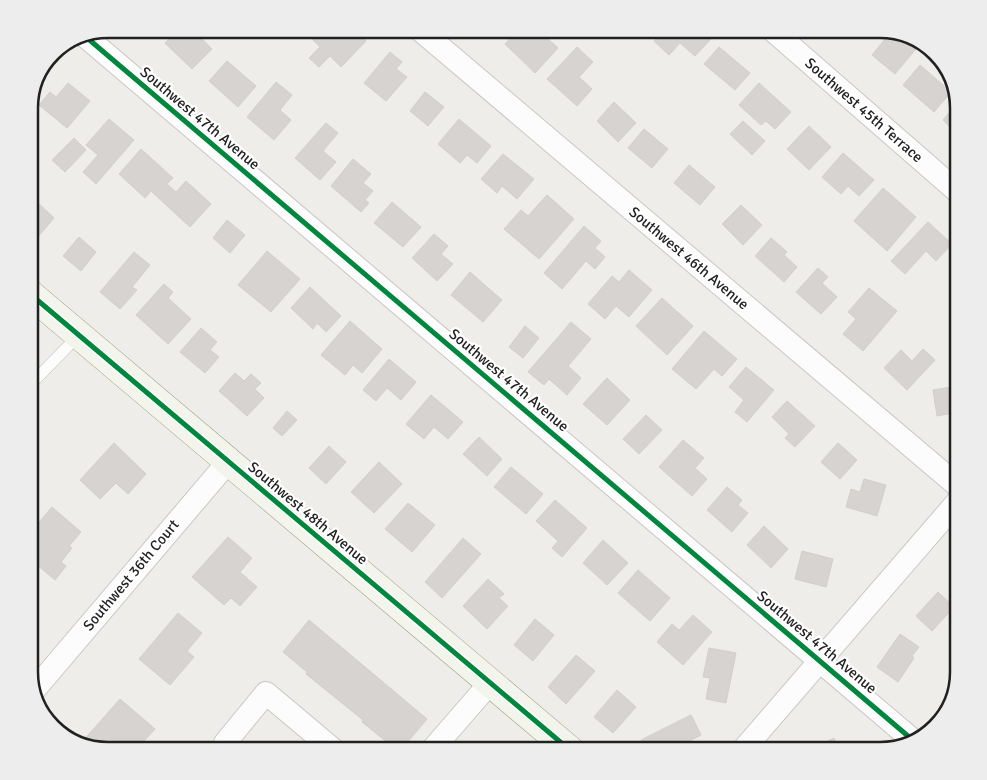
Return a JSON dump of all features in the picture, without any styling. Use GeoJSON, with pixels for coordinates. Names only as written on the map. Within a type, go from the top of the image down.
{"type":"FeatureCollection","features":[{"type":"Feature","properties":{"kind":"street","name":"Southwest 46th Avenue"},"geometry":{"type":"LineString","coordinates":[[430,38],[950,479]]}},
{"type":"Feature","properties":{"kind":"street","name":"Southwest 45th Terrace"},"geometry":{"type":"LineString","coordinates":[[780,38],[950,185]]}},
{"type":"Feature","properties":{"kind":"street","name":"Southwest 47th Avenue"},"geometry":{"type":"LineString","coordinates":[[90,40],[908,736]]}},
{"type":"Feature","properties":{"kind":"street","name":"Southwest 48th Avenue"},"geometry":{"type":"LineString","coordinates":[[38,301],[561,742]]}},
{"type":"Feature","properties":{"kind":"street","name":"Southwest 36th Court"},"geometry":{"type":"LineString","coordinates":[[39,684],[228,462]]}},
{"type":"Feature","properties":{"kind":"street"},"geometry":{"type":"LineString","coordinates":[[750,742],[950,510]]}},
{"type":"Feature","properties":{"kind":"street"},"geometry":{"type":"LineString","coordinates":[[439,742],[490,683]]}},
{"type":"Feature","properties":{"kind":"street"},"geometry":{"type":"LineString","coordinates":[[226,742],[266,693],[324,742]]}},
{"type":"Feature","properties":{"kind":"lane"},"geometry":{"type":"LineString","coordinates":[[38,377],[79,336]]}},
{"type":"Feature","properties":{"kind":"building"},"geometry":{"type":"Polygon","coordinates":[[[170,38],[203,38],[212,49],[192,69],[165,43],[170,38]]]}},
{"type":"Feature","properties":{"kind":"building"},"geometry":{"type":"Polygon","coordinates":[[[311,38],[363,38],[366,41],[341,67],[330,56],[319,67],[309,58],[320,47],[311,38]]]}},
{"type":"Feature","properties":{"kind":"building"},"geometry":{"type":"Polygon","coordinates":[[[511,38],[547,38],[558,48],[535,73],[505,44],[511,38]]]}},
{"type":"Feature","properties":{"kind":"building"},"geometry":{"type":"Polygon","coordinates":[[[657,38],[711,39],[695,56],[680,43],[669,55],[654,41],[657,38]]]}},
{"type":"Feature","properties":{"kind":"building"},"geometry":{"type":"Polygon","coordinates":[[[886,38],[906,43],[916,49],[895,74],[872,55],[886,38]]]}},
{"type":"Feature","properties":{"kind":"building"},"geometry":{"type":"Polygon","coordinates":[[[577,47],[593,62],[579,77],[592,89],[577,106],[547,79],[577,47]]]}},
{"type":"Feature","properties":{"kind":"building"},"geometry":{"type":"Polygon","coordinates":[[[719,47],[750,73],[735,90],[704,64],[719,47]]]}},
{"type":"Feature","properties":{"kind":"building"},"geometry":{"type":"Polygon","coordinates":[[[390,52],[402,62],[396,69],[407,77],[386,101],[364,83],[390,52]]]}},
{"type":"Feature","properties":{"kind":"building"},"geometry":{"type":"Polygon","coordinates":[[[227,61],[256,86],[238,107],[209,81],[227,61]]]}},
{"type":"Feature","properties":{"kind":"building"},"geometry":{"type":"Polygon","coordinates":[[[920,65],[946,88],[948,95],[934,112],[903,85],[920,65]]]}},
{"type":"Feature","properties":{"kind":"building"},"geometry":{"type":"Polygon","coordinates":[[[276,82],[292,95],[280,110],[291,120],[274,140],[247,117],[276,82]]]}},
{"type":"Feature","properties":{"kind":"building"},"geometry":{"type":"Polygon","coordinates":[[[68,83],[90,101],[67,128],[39,105],[50,92],[56,97],[68,83]]]}},
{"type":"Feature","properties":{"kind":"building"},"geometry":{"type":"Polygon","coordinates":[[[759,83],[791,112],[775,129],[766,121],[761,125],[739,105],[759,83]]]}},
{"type":"Feature","properties":{"kind":"building"},"geometry":{"type":"Polygon","coordinates":[[[425,92],[444,107],[428,126],[410,111],[425,92]]]}},
{"type":"Feature","properties":{"kind":"building"},"geometry":{"type":"Polygon","coordinates":[[[614,102],[636,123],[618,142],[597,121],[614,102]]]}},
{"type":"Feature","properties":{"kind":"building"},"geometry":{"type":"Polygon","coordinates":[[[950,112],[950,127],[943,120],[950,112]]]}},
{"type":"Feature","properties":{"kind":"building"},"geometry":{"type":"Polygon","coordinates":[[[109,119],[134,140],[96,184],[83,172],[98,155],[86,145],[109,119]]]}},
{"type":"Feature","properties":{"kind":"building"},"geometry":{"type":"Polygon","coordinates":[[[459,119],[491,146],[477,163],[467,155],[460,163],[438,144],[459,119]]]}},
{"type":"Feature","properties":{"kind":"building"},"geometry":{"type":"Polygon","coordinates":[[[743,121],[765,141],[752,155],[730,134],[743,121]]]}},
{"type":"Feature","properties":{"kind":"building"},"geometry":{"type":"Polygon","coordinates":[[[326,123],[338,133],[323,151],[336,162],[320,180],[295,158],[326,123]]]}},
{"type":"Feature","properties":{"kind":"building"},"geometry":{"type":"Polygon","coordinates":[[[809,126],[831,147],[809,170],[787,149],[809,126]]]}},
{"type":"Feature","properties":{"kind":"building"},"geometry":{"type":"Polygon","coordinates":[[[644,129],[668,149],[652,168],[628,148],[644,129]]]}},
{"type":"Feature","properties":{"kind":"building"},"geometry":{"type":"Polygon","coordinates":[[[74,138],[86,150],[65,172],[52,160],[74,138]]]}},
{"type":"Feature","properties":{"kind":"building"},"geometry":{"type":"Polygon","coordinates":[[[141,149],[173,178],[167,184],[176,192],[186,181],[211,204],[190,227],[151,191],[145,198],[119,174],[141,149]]]}},
{"type":"Feature","properties":{"kind":"building"},"geometry":{"type":"Polygon","coordinates":[[[843,153],[874,180],[859,196],[848,186],[841,194],[822,177],[843,153]]]}},
{"type":"Feature","properties":{"kind":"building"},"geometry":{"type":"Polygon","coordinates":[[[503,154],[534,179],[517,199],[502,186],[497,193],[481,179],[503,154]]]}},
{"type":"Feature","properties":{"kind":"building"},"geometry":{"type":"Polygon","coordinates":[[[353,159],[371,174],[363,183],[373,191],[365,200],[369,203],[361,212],[331,186],[353,159]]]}},
{"type":"Feature","properties":{"kind":"building"},"geometry":{"type":"Polygon","coordinates":[[[689,165],[715,187],[700,205],[674,183],[689,165]]]}},
{"type":"Feature","properties":{"kind":"building"},"geometry":{"type":"Polygon","coordinates":[[[883,188],[916,217],[887,251],[854,221],[883,188]]]}},
{"type":"Feature","properties":{"kind":"building"},"geometry":{"type":"Polygon","coordinates":[[[547,195],[574,219],[539,259],[504,229],[521,210],[528,216],[547,195]]]}},
{"type":"Feature","properties":{"kind":"building"},"geometry":{"type":"Polygon","coordinates":[[[392,202],[421,227],[403,247],[374,223],[392,202]]]}},
{"type":"Feature","properties":{"kind":"building"},"geometry":{"type":"Polygon","coordinates":[[[38,203],[54,218],[38,237],[38,203]]]}},
{"type":"Feature","properties":{"kind":"building"},"geometry":{"type":"Polygon","coordinates":[[[741,205],[762,225],[743,245],[722,224],[741,205]]]}},
{"type":"Feature","properties":{"kind":"building"},"geometry":{"type":"Polygon","coordinates":[[[227,220],[245,235],[230,253],[213,238],[227,220]]]}},
{"type":"Feature","properties":{"kind":"building"},"geometry":{"type":"Polygon","coordinates":[[[928,222],[950,242],[950,246],[936,261],[926,251],[905,274],[891,261],[928,222]]]}},
{"type":"Feature","properties":{"kind":"building"},"geometry":{"type":"Polygon","coordinates":[[[584,226],[601,241],[595,248],[605,257],[595,269],[586,261],[562,289],[544,273],[584,226]]]}},
{"type":"Feature","properties":{"kind":"building"},"geometry":{"type":"Polygon","coordinates":[[[434,234],[448,246],[441,254],[453,264],[437,281],[412,258],[434,234]]]}},
{"type":"Feature","properties":{"kind":"building"},"geometry":{"type":"Polygon","coordinates":[[[79,237],[96,252],[81,271],[63,256],[79,237]]]}},
{"type":"Feature","properties":{"kind":"building"},"geometry":{"type":"Polygon","coordinates":[[[771,238],[787,252],[784,255],[797,267],[784,282],[755,256],[771,238]]]}},
{"type":"Feature","properties":{"kind":"building"},"geometry":{"type":"Polygon","coordinates":[[[267,251],[300,279],[271,312],[238,285],[267,251]]]}},
{"type":"Feature","properties":{"kind":"building"},"geometry":{"type":"Polygon","coordinates":[[[134,252],[150,265],[132,287],[137,290],[120,309],[100,292],[134,252]]]}},
{"type":"Feature","properties":{"kind":"building"},"geometry":{"type":"Polygon","coordinates":[[[818,268],[828,277],[822,283],[837,297],[821,314],[796,292],[818,268]]]}},
{"type":"Feature","properties":{"kind":"building"},"geometry":{"type":"Polygon","coordinates":[[[629,270],[652,290],[629,317],[616,306],[605,319],[588,304],[612,276],[619,282],[629,270]]]}},
{"type":"Feature","properties":{"kind":"building"},"geometry":{"type":"Polygon","coordinates":[[[470,272],[502,300],[483,322],[451,295],[470,272]]]}},
{"type":"Feature","properties":{"kind":"building"},"geometry":{"type":"Polygon","coordinates":[[[164,284],[173,292],[168,298],[191,319],[168,344],[136,315],[164,284]]]}},
{"type":"Feature","properties":{"kind":"building"},"geometry":{"type":"Polygon","coordinates":[[[310,287],[341,316],[326,332],[317,323],[313,329],[291,308],[310,287]]]}},
{"type":"Feature","properties":{"kind":"building"},"geometry":{"type":"Polygon","coordinates":[[[869,288],[897,311],[863,351],[843,334],[856,319],[848,312],[869,288]]]}},
{"type":"Feature","properties":{"kind":"building"},"geometry":{"type":"Polygon","coordinates":[[[662,298],[693,326],[667,355],[636,326],[662,298]]]}},
{"type":"Feature","properties":{"kind":"building"},"geometry":{"type":"Polygon","coordinates":[[[350,321],[382,349],[362,373],[353,365],[345,375],[321,355],[350,321]]]}},
{"type":"Feature","properties":{"kind":"building"},"geometry":{"type":"Polygon","coordinates":[[[571,322],[591,339],[568,366],[581,378],[567,395],[549,379],[544,385],[528,372],[571,322]]]}},
{"type":"Feature","properties":{"kind":"building"},"geometry":{"type":"Polygon","coordinates":[[[525,326],[539,338],[523,358],[509,347],[525,326]]]}},
{"type":"Feature","properties":{"kind":"building"},"geometry":{"type":"Polygon","coordinates":[[[201,328],[217,342],[210,350],[219,357],[205,373],[180,352],[201,328]]]}},
{"type":"Feature","properties":{"kind":"building"},"geometry":{"type":"Polygon","coordinates":[[[704,331],[737,359],[722,376],[714,369],[696,389],[672,369],[704,331]]]}},
{"type":"Feature","properties":{"kind":"building"},"geometry":{"type":"Polygon","coordinates":[[[923,349],[935,360],[907,390],[884,368],[901,350],[912,361],[923,349]]]}},
{"type":"Feature","properties":{"kind":"building"},"geometry":{"type":"Polygon","coordinates":[[[389,359],[416,382],[401,400],[387,388],[376,401],[363,390],[389,359]]]}},
{"type":"Feature","properties":{"kind":"building"},"geometry":{"type":"Polygon","coordinates":[[[746,367],[774,390],[747,422],[735,412],[744,400],[729,387],[746,367]]]}},
{"type":"Feature","properties":{"kind":"building"},"geometry":{"type":"Polygon","coordinates":[[[235,373],[244,381],[251,374],[261,383],[255,389],[264,398],[247,416],[219,391],[235,373]]]}},
{"type":"Feature","properties":{"kind":"building"},"geometry":{"type":"Polygon","coordinates":[[[607,378],[630,400],[607,425],[583,404],[607,378]]]}},
{"type":"Feature","properties":{"kind":"building"},"geometry":{"type":"Polygon","coordinates":[[[950,387],[950,414],[937,416],[933,390],[950,387]]]}},
{"type":"Feature","properties":{"kind":"building"},"geometry":{"type":"Polygon","coordinates":[[[431,395],[463,422],[448,439],[434,427],[424,439],[406,424],[431,395]]]}},
{"type":"Feature","properties":{"kind":"building"},"geometry":{"type":"Polygon","coordinates":[[[787,401],[815,426],[795,447],[785,438],[789,434],[772,417],[787,401]]]}},
{"type":"Feature","properties":{"kind":"building"},"geometry":{"type":"Polygon","coordinates":[[[287,411],[297,420],[282,436],[273,428],[287,411]]]}},
{"type":"Feature","properties":{"kind":"building"},"geometry":{"type":"Polygon","coordinates":[[[646,415],[662,430],[639,454],[623,439],[646,415]]]}},
{"type":"Feature","properties":{"kind":"building"},"geometry":{"type":"Polygon","coordinates":[[[479,437],[502,459],[487,476],[463,454],[479,437]]]}},
{"type":"Feature","properties":{"kind":"building"},"geometry":{"type":"Polygon","coordinates":[[[683,440],[704,458],[695,468],[707,479],[692,496],[659,467],[683,440]]]}},
{"type":"Feature","properties":{"kind":"building"},"geometry":{"type":"Polygon","coordinates":[[[114,443],[146,474],[128,494],[116,483],[100,499],[80,480],[114,443]]]}},
{"type":"Feature","properties":{"kind":"building"},"geometry":{"type":"Polygon","coordinates":[[[838,443],[857,460],[840,479],[821,462],[838,443]]]}},
{"type":"Feature","properties":{"kind":"building"},"geometry":{"type":"Polygon","coordinates":[[[329,446],[346,462],[326,484],[309,468],[329,446]]]}},
{"type":"Feature","properties":{"kind":"building"},"geometry":{"type":"Polygon","coordinates":[[[379,462],[402,484],[374,513],[351,492],[379,462]]]}},
{"type":"Feature","properties":{"kind":"building"},"geometry":{"type":"Polygon","coordinates":[[[511,467],[543,494],[526,514],[494,487],[511,467]]]}},
{"type":"Feature","properties":{"kind":"building"},"geometry":{"type":"Polygon","coordinates":[[[864,479],[886,485],[877,516],[846,507],[851,489],[860,492],[864,479]]]}},
{"type":"Feature","properties":{"kind":"building"},"geometry":{"type":"Polygon","coordinates":[[[727,487],[742,500],[738,505],[748,513],[732,532],[707,510],[727,487]]]}},
{"type":"Feature","properties":{"kind":"building"},"geometry":{"type":"Polygon","coordinates":[[[555,500],[587,528],[562,557],[552,548],[558,541],[536,521],[555,500]]]}},
{"type":"Feature","properties":{"kind":"building"},"geometry":{"type":"Polygon","coordinates":[[[408,503],[435,525],[412,552],[385,529],[408,503]]]}},
{"type":"Feature","properties":{"kind":"building"},"geometry":{"type":"Polygon","coordinates":[[[52,507],[81,532],[69,546],[72,548],[61,562],[66,566],[55,580],[38,566],[38,523],[52,507]]]}},
{"type":"Feature","properties":{"kind":"building"},"geometry":{"type":"Polygon","coordinates":[[[764,526],[788,549],[771,568],[747,545],[764,526]]]}},
{"type":"Feature","properties":{"kind":"building"},"geometry":{"type":"Polygon","coordinates":[[[228,537],[252,558],[240,572],[257,587],[240,606],[231,598],[224,605],[192,577],[228,537]]]}},
{"type":"Feature","properties":{"kind":"building"},"geometry":{"type":"Polygon","coordinates":[[[463,538],[481,554],[442,598],[425,582],[463,538]]]}},
{"type":"Feature","properties":{"kind":"building"},"geometry":{"type":"Polygon","coordinates":[[[603,540],[628,563],[607,585],[583,563],[603,540]]]}},
{"type":"Feature","properties":{"kind":"building"},"geometry":{"type":"Polygon","coordinates":[[[802,551],[833,559],[826,587],[795,579],[802,551]]]}},
{"type":"Feature","properties":{"kind":"building"},"geometry":{"type":"Polygon","coordinates":[[[638,570],[670,598],[650,621],[618,593],[638,570]]]}},
{"type":"Feature","properties":{"kind":"building"},"geometry":{"type":"Polygon","coordinates":[[[488,579],[504,594],[499,598],[508,606],[487,629],[463,606],[488,579]]]}},
{"type":"Feature","properties":{"kind":"building"},"geometry":{"type":"Polygon","coordinates":[[[938,592],[950,603],[950,611],[932,631],[916,616],[938,592]]]}},
{"type":"Feature","properties":{"kind":"building"},"geometry":{"type":"Polygon","coordinates":[[[178,613],[202,633],[187,651],[194,657],[170,685],[139,659],[178,613]]]}},
{"type":"Feature","properties":{"kind":"building"},"geometry":{"type":"Polygon","coordinates":[[[693,615],[712,632],[683,665],[657,642],[672,624],[679,630],[693,615]]]}},
{"type":"Feature","properties":{"kind":"building"},"geometry":{"type":"Polygon","coordinates":[[[535,619],[554,635],[533,661],[514,645],[535,619]]]}},
{"type":"Feature","properties":{"kind":"building"},"geometry":{"type":"Polygon","coordinates":[[[309,620],[427,719],[408,742],[387,742],[306,674],[307,672],[283,652],[309,620]]]}},
{"type":"Feature","properties":{"kind":"building"},"geometry":{"type":"Polygon","coordinates":[[[900,634],[919,647],[898,682],[877,667],[900,634]]]}},
{"type":"Feature","properties":{"kind":"building"},"geometry":{"type":"Polygon","coordinates":[[[709,648],[736,653],[726,703],[706,699],[710,678],[703,677],[709,648]]]}},
{"type":"Feature","properties":{"kind":"building"},"geometry":{"type":"Polygon","coordinates":[[[576,655],[595,671],[566,704],[548,687],[576,655]]]}},
{"type":"Feature","properties":{"kind":"building"},"geometry":{"type":"Polygon","coordinates":[[[617,690],[636,707],[613,733],[594,717],[617,690]]]}},
{"type":"Feature","properties":{"kind":"building"},"geometry":{"type":"Polygon","coordinates":[[[120,699],[155,729],[143,742],[99,742],[85,739],[120,699]]]}},
{"type":"Feature","properties":{"kind":"building"},"geometry":{"type":"Polygon","coordinates":[[[691,715],[701,735],[687,742],[642,742],[641,740],[691,715]]]}},
{"type":"Feature","properties":{"kind":"building"},"geometry":{"type":"Polygon","coordinates":[[[834,738],[836,742],[826,742],[834,738]]]}},
{"type":"Feature","properties":{"kind":"cycle path"},"geometry":{"type":"LineString","coordinates":[[90,40],[908,736]]}},
{"type":"Feature","properties":{"kind":"cycle path"},"geometry":{"type":"LineString","coordinates":[[38,301],[560,742]]}}]}
